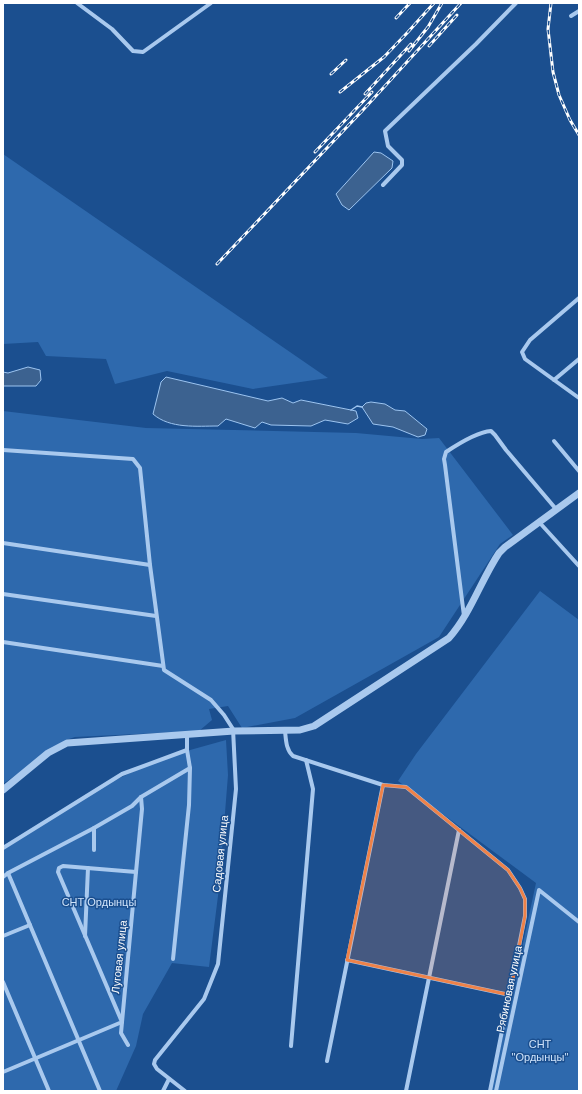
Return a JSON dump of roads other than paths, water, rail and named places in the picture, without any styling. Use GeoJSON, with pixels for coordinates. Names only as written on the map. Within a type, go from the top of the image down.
{"type":"FeatureCollection","features":[{"type":"Feature","properties":{"kind":"street"},"geometry":{"type":"LineString","coordinates":[[77,3],[112,29],[133,51],[143,52],[211,3]]}},
{"type":"Feature","properties":{"kind":"street"},"geometry":{"type":"LineString","coordinates":[[383,185],[402,165],[402,160],[388,146],[385,131],[476,44],[516,3]]}},
{"type":"Feature","properties":{"kind":"street"},"geometry":{"type":"LineString","coordinates":[[571,16],[579,11]]}},
{"type":"Feature","properties":{"kind":"street"},"geometry":{"type":"LineString","coordinates":[[579,298],[530,340],[522,352],[526,359],[579,398]]}},
{"type":"Feature","properties":{"kind":"street"},"geometry":{"type":"LineString","coordinates":[[554,380],[579,359]]}},
{"type":"Feature","properties":{"kind":"street"},"geometry":{"type":"LineString","coordinates":[[465,616],[444,465],[446,452],[472,437],[491,431],[496,435],[506,450],[556,509]]}},
{"type":"Feature","properties":{"kind":"street"},"geometry":{"type":"LineString","coordinates":[[554,440],[579,471]]}},
{"type":"Feature","properties":{"kind":"street"},"geometry":{"type":"LineString","coordinates":[[3,450],[133,459],[140,468],[156,616],[164,670],[211,700],[224,715],[234,731]]}},
{"type":"Feature","properties":{"kind":"street"},"geometry":{"type":"LineString","coordinates":[[3,790],[48,753],[68,743],[234,731],[300,730],[314,726],[449,638],[465,616],[494,560],[505,547],[579,493]]}},
{"type":"Feature","properties":{"kind":"street"},"geometry":{"type":"LineString","coordinates":[[539,522],[579,566]]}},
{"type":"Feature","properties":{"kind":"street"},"geometry":{"type":"LineString","coordinates":[[3,543],[150,565]]}},
{"type":"Feature","properties":{"kind":"street"},"geometry":{"type":"LineString","coordinates":[[3,594],[156,616]]}},
{"type":"Feature","properties":{"kind":"street"},"geometry":{"type":"LineString","coordinates":[[3,642],[163,666]]}},
{"type":"Feature","properties":{"kind":"street","name":"Садовая улица"},"geometry":{"type":"LineString","coordinates":[[169,1078],[157,1069],[154,1064],[155,1060],[204,999],[218,964],[236,788],[234,731]]}},
{"type":"Feature","properties":{"kind":"street"},"geometry":{"type":"LineString","coordinates":[[285,731],[289,752],[293,756],[383,785],[406,787],[508,870],[520,888],[525,899],[525,916],[490,1091]]}},
{"type":"Feature","properties":{"kind":"street"},"geometry":{"type":"LineString","coordinates":[[173,959],[189,805],[190,768],[187,750],[187,735]]}},
{"type":"Feature","properties":{"kind":"street"},"geometry":{"type":"LineString","coordinates":[[3,848],[122,774],[187,750]]}},
{"type":"Feature","properties":{"kind":"street"},"geometry":{"type":"LineString","coordinates":[[291,1046],[314,789],[306,760]]}},
{"type":"Feature","properties":{"kind":"street"},"geometry":{"type":"LineString","coordinates":[[3,877],[132,806],[141,797],[190,768]]}},
{"type":"Feature","properties":{"kind":"street"},"geometry":{"type":"LineString","coordinates":[[327,1061],[383,785]]}},
{"type":"Feature","properties":{"kind":"street","name":"Луговая улица"},"geometry":{"type":"LineString","coordinates":[[128,1044],[121,1033],[142,809],[141,797]]}},
{"type":"Feature","properties":{"kind":"street"},"geometry":{"type":"LineString","coordinates":[[94,828],[94,850]]}},
{"type":"Feature","properties":{"kind":"street"},"geometry":{"type":"LineString","coordinates":[[406,1091],[459,830]]}},
{"type":"Feature","properties":{"kind":"street"},"geometry":{"type":"LineString","coordinates":[[3,1072],[122,1022],[58,872],[59,868],[63,866],[136,872]]}},
{"type":"Feature","properties":{"kind":"street"},"geometry":{"type":"LineString","coordinates":[[85,937],[88,868]]}},
{"type":"Feature","properties":{"kind":"street"},"geometry":{"type":"LineString","coordinates":[[8,873],[100,1091]]}},
{"type":"Feature","properties":{"kind":"street","name":"Рябиновая улица"},"geometry":{"type":"LineString","coordinates":[[496,1091],[539,890],[579,922]]}},
{"type":"Feature","properties":{"kind":"street"},"geometry":{"type":"LineString","coordinates":[[3,936],[30,925]]}},
{"type":"Feature","properties":{"kind":"street"},"geometry":{"type":"LineString","coordinates":[[347,960],[510,995]]}},
{"type":"Feature","properties":{"kind":"street"},"geometry":{"type":"LineString","coordinates":[[3,982],[49,1091]]}},
{"type":"Feature","properties":{"kind":"street"},"geometry":{"type":"LineString","coordinates":[[162,1091],[169,1078],[185,1091]]}},
{"type":"Feature","properties":{"kind":"waterway"},"geometry":{"type":"LineString","coordinates":[[351,410],[357,406],[362,407]]}},
{"type":"Feature","properties":{"kind":"railway"},"geometry":{"type":"LineString","coordinates":[[396,18],[410,3]]}},
{"type":"Feature","properties":{"kind":"railway"},"geometry":{"type":"LineString","coordinates":[[340,92],[384,57],[434,3]]}},
{"type":"Feature","properties":{"kind":"railway"},"geometry":{"type":"LineString","coordinates":[[409,51],[428,27],[442,3]]}},
{"type":"Feature","properties":{"kind":"railway"},"geometry":{"type":"LineString","coordinates":[[217,264],[363,110],[461,3]]}},
{"type":"Feature","properties":{"kind":"railway"},"geometry":{"type":"LineString","coordinates":[[551,3],[548,29],[553,72],[559,95],[570,120],[579,135]]}},
{"type":"Feature","properties":{"kind":"railway"},"geometry":{"type":"LineString","coordinates":[[429,46],[457,15]]}},
{"type":"Feature","properties":{"kind":"railway"},"geometry":{"type":"LineString","coordinates":[[365,94],[411,44]]}},
{"type":"Feature","properties":{"kind":"railway"},"geometry":{"type":"LineString","coordinates":[[331,74],[346,60]]}},
{"type":"Feature","properties":{"kind":"railway"},"geometry":{"type":"LineString","coordinates":[[315,152],[372,92]]}},
{"type":"Feature","properties":{"kind":"park label","name":"СНТ Ордынцы"},"geometry":{"type":"Point","coordinates":[99,902]}},
{"type":"Feature","properties":{"kind":"park label","name":"СНТ \"Ордынцы\""},"geometry":{"type":"Point","coordinates":[540,1050]}}]}
